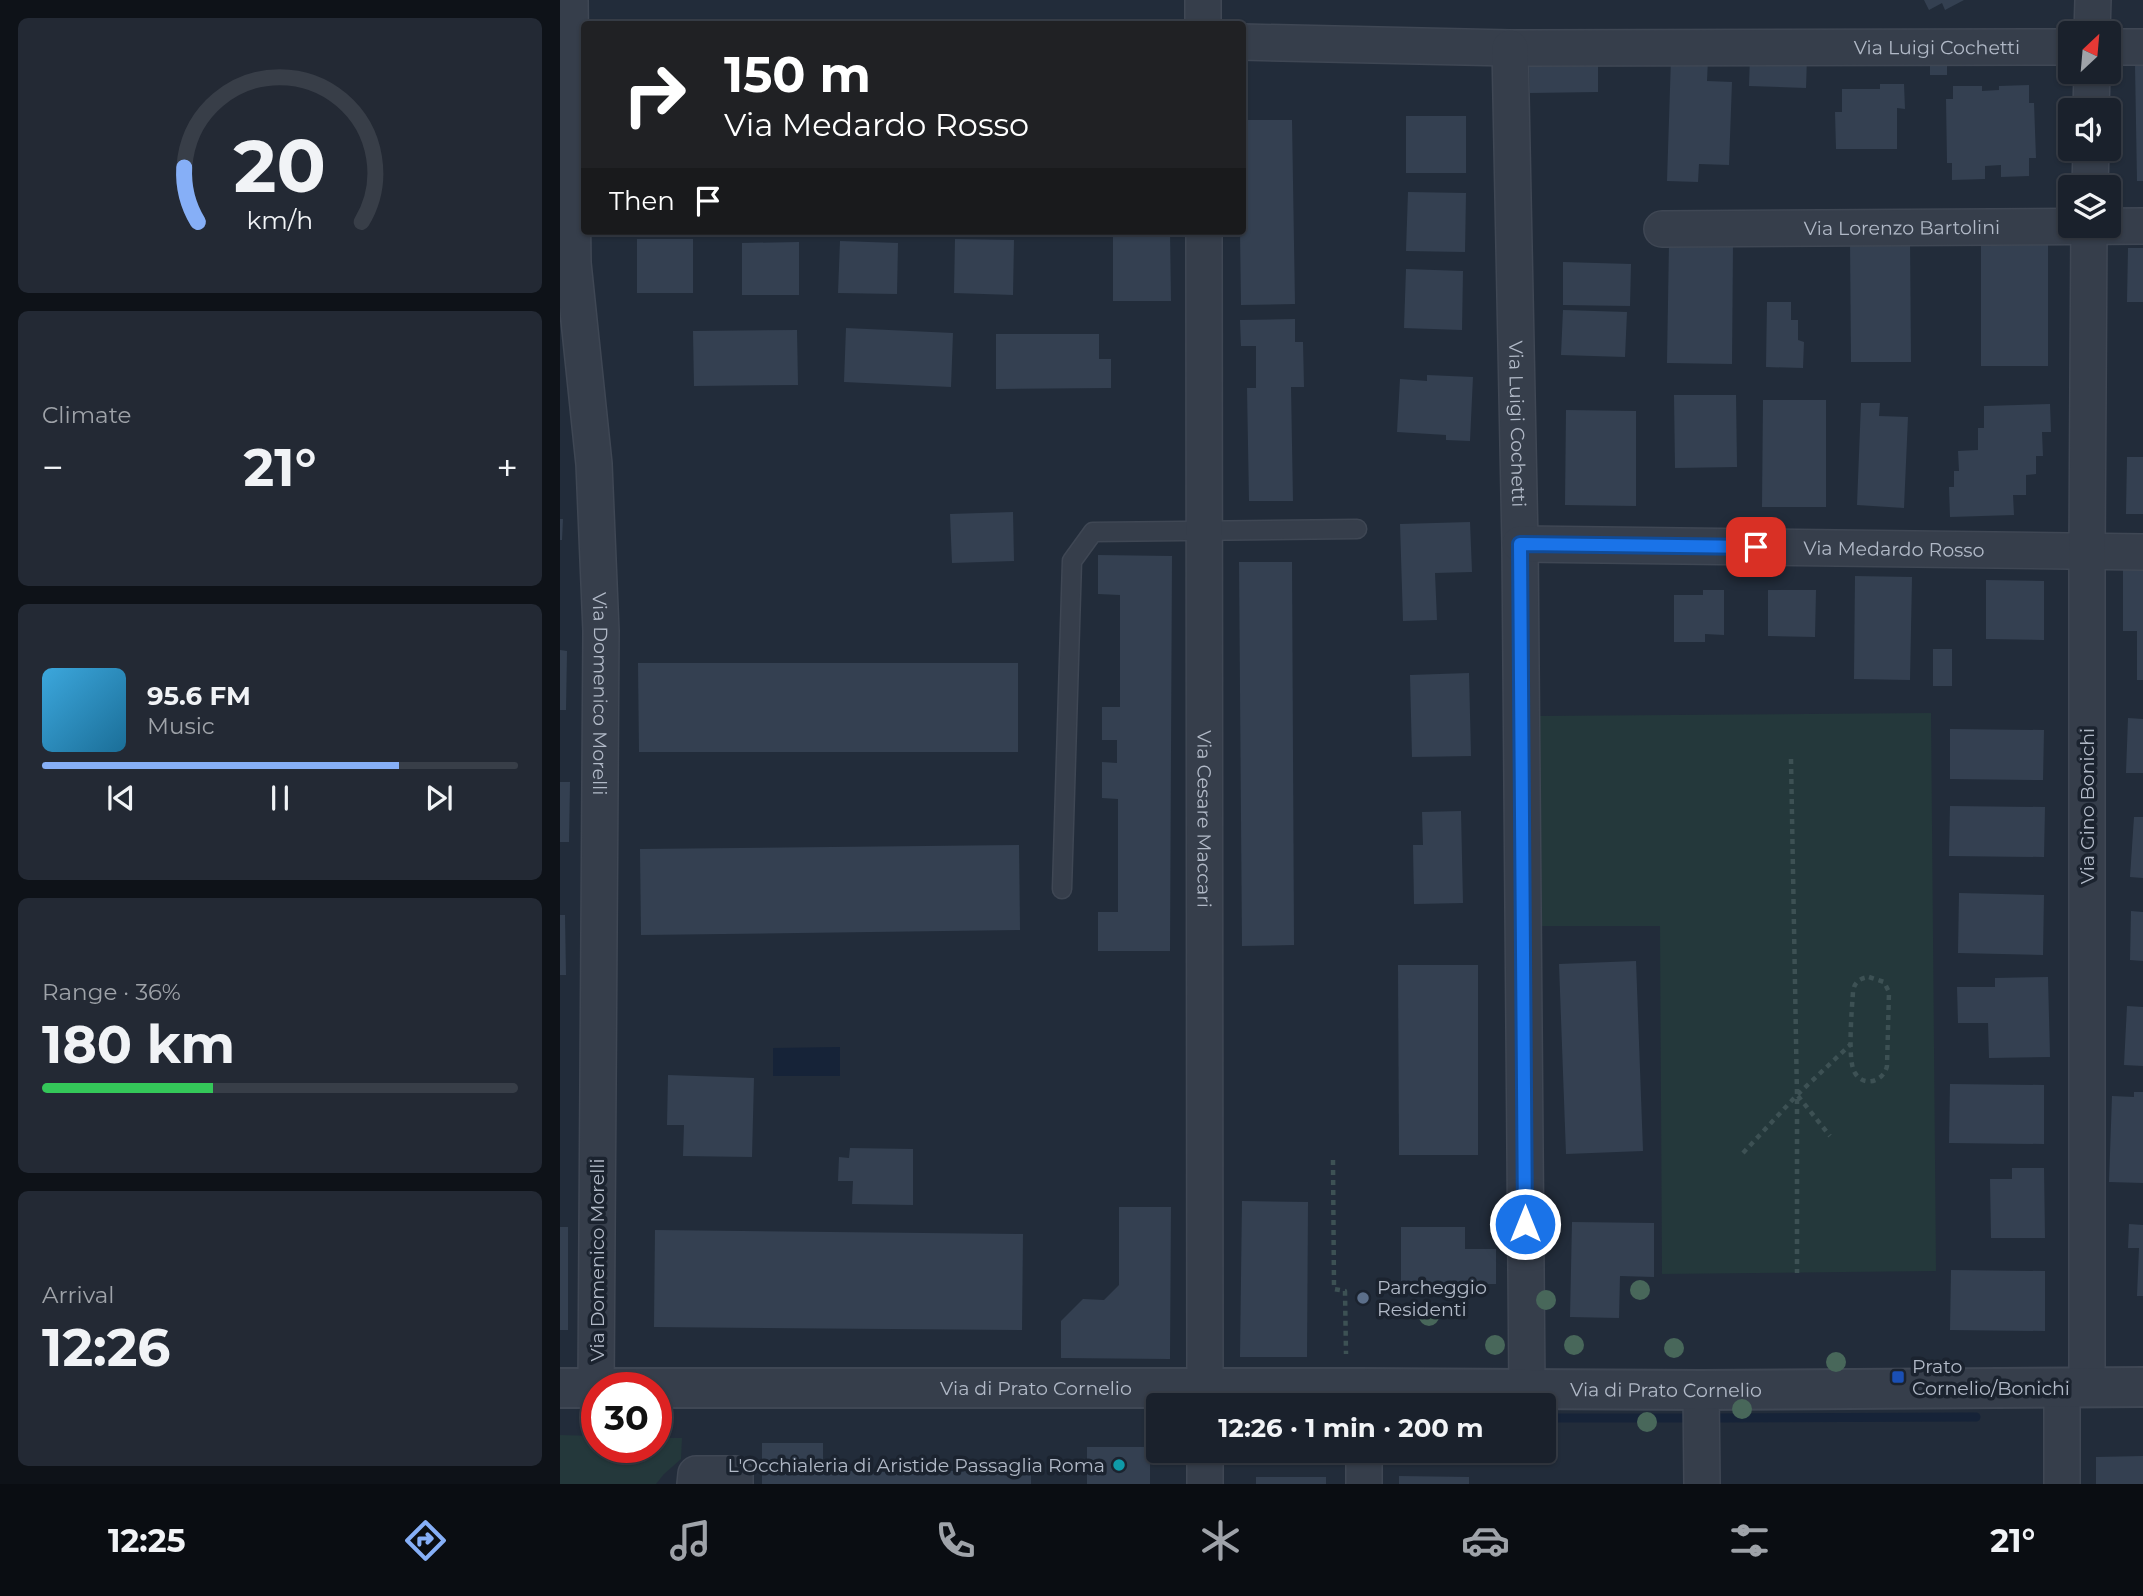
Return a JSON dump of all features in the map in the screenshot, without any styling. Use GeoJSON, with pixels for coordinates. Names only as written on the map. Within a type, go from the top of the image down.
{"type":"FeatureCollection","features":[{"type":"Feature","properties":{"kind":"street","name":"Via Domenico Morelli"},"geometry":{"type":"LineString","coordinates":[[570,0],[578,102],[573,263],[594,464],[601,631],[596,1372]]}},
{"type":"Feature","properties":{"kind":"street"},"geometry":{"type":"LineString","coordinates":[[1203,0],[1203,21]]}},
{"type":"Feature","properties":{"kind":"street"},"geometry":{"type":"LineString","coordinates":[[2092,21],[2093,0]]}},
{"type":"Feature","properties":{"kind":"street","name":"Via Luigi Cochetti"},"geometry":{"type":"LineString","coordinates":[[1246,42],[1510,48],[2058,47]]}},
{"type":"Feature","properties":{"kind":"street"},"geometry":{"type":"LineString","coordinates":[[2121,47],[2143,47]]}},
{"type":"Feature","properties":{"kind":"street","name":"Via Luigi Cochetti"},"geometry":{"type":"LineString","coordinates":[[1510,48],[1520,544],[1527,1389]]}},
{"type":"Feature","properties":{"kind":"street","name":"Via Lorenzo Bartolini"},"geometry":{"type":"LineString","coordinates":[[1662,229],[2058,226]]}},
{"type":"Feature","properties":{"kind":"street","name":"Via Lorenzo Bartolini"},"geometry":{"type":"LineString","coordinates":[[2121,226],[2143,226]]}},
{"type":"Feature","properties":{"kind":"street","name":"Via Cesare Maccari"},"geometry":{"type":"LineString","coordinates":[[1203,235],[1205,1393]]}},
{"type":"Feature","properties":{"kind":"street","name":"Via Gino Bonichi"},"geometry":{"type":"LineString","coordinates":[[2062,1484],[2074,1387],[2087,551],[2089,238]]}},
{"type":"Feature","properties":{"kind":"street","name":"Via Medardo Rosso"},"geometry":{"type":"LineString","coordinates":[[1520,544],[2143,552]]}},
{"type":"Feature","properties":{"kind":"street","name":"Via di Prato Cornelio"},"geometry":{"type":"LineString","coordinates":[[560,1388],[581,1387]]}},
{"type":"Feature","properties":{"kind":"street","name":"Via di Prato Cornelio"},"geometry":{"type":"LineString","coordinates":[[1434,1393],[1527,1389],[2143,1387]]}},
{"type":"Feature","properties":{"kind":"street","name":"Via di Prato Cornelio"},"geometry":{"type":"LineString","coordinates":[[672,1388],[1146,1396]]}},
{"type":"Feature","properties":{"kind":"street"},"geometry":{"type":"LineString","coordinates":[[1701,1390],[1702,1484]]}},
{"type":"Feature","properties":{"kind":"street"},"geometry":{"type":"LineString","coordinates":[[1205,1463],[1205,1484]]}},
{"type":"Feature","properties":{"kind":"street"},"geometry":{"type":"LineString","coordinates":[[1364,1463],[1364,1484]]}},
{"type":"Feature","properties":{"kind":"street"},"geometry":{"type":"LineString","coordinates":[[695,1484],[696,1474],[735,1474],[735,1484]]}},
{"type":"Feature","properties":{"kind":"lane"},"geometry":{"type":"LineString","coordinates":[[1062,889],[1072,561],[1093,532],[1357,529]]}},
{"type":"Feature","properties":{"kind":"path"},"geometry":{"type":"LineString","coordinates":[[1791,759],[1797,1273]]}},
{"type":"Feature","properties":{"kind":"path"},"geometry":{"type":"LineString","coordinates":[[1743,1153],[1797,1095],[1851,1044],[1853,986],[1862,978],[1876,978],[1884,982],[1889,992],[1887,1066],[1884,1075],[1878,1080],[1865,1081],[1857,1077],[1851,1064],[1851,1044]]}},
{"type":"Feature","properties":{"kind":"path"},"geometry":{"type":"LineString","coordinates":[[1797,1095],[1830,1136]]}},
{"type":"Feature","properties":{"kind":"path"},"geometry":{"type":"LineString","coordinates":[[1334,1160],[1334,1289],[1345,1291],[1346,1363],[1362,1393]]}},
{"type":"Feature","properties":{"kind":"green space"},"geometry":{"type":"Polygon","coordinates":[[[1931,713],[1936,1271],[1662,1274],[1660,926],[1537,926],[1535,716],[1931,713]]]}},
{"type":"Feature","properties":{"kind":"green space"},"geometry":{"type":"Polygon","coordinates":[[[560,1435],[581,1436],[581,1463],[672,1463],[672,1438],[682,1438],[681,1459],[656,1484],[560,1484],[560,1435]]]}},
{"type":"Feature","properties":{"kind":"water"},"geometry":{"type":"Polygon","coordinates":[[[840,1047],[840,1076],[773,1076],[773,1048],[840,1047]]]}},
{"type":"Feature","properties":{"kind":"building"},"geometry":{"type":"Polygon","coordinates":[[[1924,0],[1964,0],[1945,10],[1942,3],[1929,10],[1924,0]]]}},
{"type":"Feature","properties":{"kind":"building"},"geometry":{"type":"Polygon","coordinates":[[[1750,55],[1807,57],[1806,88],[1749,86],[1750,55]]]}},
{"type":"Feature","properties":{"kind":"building"},"geometry":{"type":"Polygon","coordinates":[[[1598,56],[1598,92],[1530,93],[1529,57],[1598,56]]]}},
{"type":"Feature","properties":{"kind":"building"},"geometry":{"type":"Polygon","coordinates":[[[1671,58],[1708,59],[1707,81],[1732,82],[1729,165],[1699,164],[1698,182],[1667,181],[1671,58]]]}},
{"type":"Feature","properties":{"kind":"building"},"geometry":{"type":"Polygon","coordinates":[[[1930,58],[1947,58],[1947,75],[1930,75],[1930,58]]]}},
{"type":"Feature","properties":{"kind":"building"},"geometry":{"type":"Polygon","coordinates":[[[2135,64],[2143,64],[2143,181],[2137,181],[2135,64]]]}},
{"type":"Feature","properties":{"kind":"building"},"geometry":{"type":"Polygon","coordinates":[[[1880,84],[1904,84],[1905,109],[1897,108],[1897,149],[1836,149],[1835,112],[1842,112],[1842,89],[1880,89],[1880,84]]]}},
{"type":"Feature","properties":{"kind":"building"},"geometry":{"type":"Polygon","coordinates":[[[2029,85],[2029,103],[2034,103],[2036,158],[2029,158],[2029,176],[2001,177],[2001,165],[1985,166],[1985,179],[1952,180],[1952,163],[1947,163],[1946,99],[1953,99],[1953,86],[1982,86],[1982,91],[1999,90],[1999,86],[2029,85]]]}},
{"type":"Feature","properties":{"kind":"building"},"geometry":{"type":"Polygon","coordinates":[[[1406,116],[1466,116],[1466,173],[1406,173],[1406,116]]]}},
{"type":"Feature","properties":{"kind":"building"},"geometry":{"type":"Polygon","coordinates":[[[1246,120],[1292,120],[1295,304],[1241,305],[1240,235],[1246,235],[1246,120]]]}},
{"type":"Feature","properties":{"kind":"building"},"geometry":{"type":"Polygon","coordinates":[[[1408,192],[1466,193],[1465,252],[1406,251],[1408,192]]]}},
{"type":"Feature","properties":{"kind":"building"},"geometry":{"type":"Polygon","coordinates":[[[1113,235],[1170,235],[1171,301],[1113,301],[1113,235]]]}},
{"type":"Feature","properties":{"kind":"building"},"geometry":{"type":"Polygon","coordinates":[[[1850,238],[1910,238],[1911,362],[1851,362],[1850,238]]]}},
{"type":"Feature","properties":{"kind":"building"},"geometry":{"type":"Polygon","coordinates":[[[637,239],[693,239],[693,293],[637,293],[637,239]]]}},
{"type":"Feature","properties":{"kind":"building"},"geometry":{"type":"Polygon","coordinates":[[[955,239],[1014,240],[1013,295],[954,293],[955,239]]]}},
{"type":"Feature","properties":{"kind":"building"},"geometry":{"type":"Polygon","coordinates":[[[1981,240],[2048,241],[2048,366],[1981,366],[1981,240]]]}},
{"type":"Feature","properties":{"kind":"building"},"geometry":{"type":"Polygon","coordinates":[[[840,241],[898,243],[897,294],[838,293],[840,241]]]}},
{"type":"Feature","properties":{"kind":"building"},"geometry":{"type":"Polygon","coordinates":[[[799,242],[799,295],[742,295],[742,243],[799,242]]]}},
{"type":"Feature","properties":{"kind":"building"},"geometry":{"type":"Polygon","coordinates":[[[1669,243],[1733,244],[1732,364],[1667,363],[1669,243]]]}},
{"type":"Feature","properties":{"kind":"building"},"geometry":{"type":"Polygon","coordinates":[[[2128,248],[2143,248],[2143,302],[2127,302],[2128,248]]]}},
{"type":"Feature","properties":{"kind":"building"},"geometry":{"type":"Polygon","coordinates":[[[1563,262],[1631,264],[1630,306],[1563,305],[1563,262]]]}},
{"type":"Feature","properties":{"kind":"building"},"geometry":{"type":"Polygon","coordinates":[[[1406,269],[1463,271],[1462,330],[1404,328],[1406,269]]]}},
{"type":"Feature","properties":{"kind":"building"},"geometry":{"type":"Polygon","coordinates":[[[1767,302],[1791,302],[1791,320],[1798,320],[1798,340],[1804,342],[1803,368],[1766,367],[1767,302]]]}},
{"type":"Feature","properties":{"kind":"building"},"geometry":{"type":"Polygon","coordinates":[[[1563,310],[1627,312],[1625,357],[1561,355],[1563,310]]]}},
{"type":"Feature","properties":{"kind":"building"},"geometry":{"type":"Polygon","coordinates":[[[1295,319],[1295,342],[1303,342],[1304,387],[1291,387],[1293,501],[1249,501],[1247,388],[1256,388],[1256,346],[1241,346],[1240,320],[1295,319]]]}},
{"type":"Feature","properties":{"kind":"building"},"geometry":{"type":"Polygon","coordinates":[[[846,328],[953,333],[951,387],[844,382],[846,328]]]}},
{"type":"Feature","properties":{"kind":"building"},"geometry":{"type":"Polygon","coordinates":[[[797,330],[798,385],[694,386],[693,331],[797,330]]]}},
{"type":"Feature","properties":{"kind":"building"},"geometry":{"type":"Polygon","coordinates":[[[996,334],[1099,334],[1099,359],[1111,359],[1111,388],[996,389],[996,334]]]}},
{"type":"Feature","properties":{"kind":"building"},"geometry":{"type":"Polygon","coordinates":[[[1427,375],[1473,377],[1470,441],[1446,440],[1446,435],[1397,432],[1400,379],[1427,381],[1427,375]]]}},
{"type":"Feature","properties":{"kind":"building"},"geometry":{"type":"Polygon","coordinates":[[[1674,395],[1736,395],[1737,467],[1675,468],[1674,395]]]}},
{"type":"Feature","properties":{"kind":"building"},"geometry":{"type":"Polygon","coordinates":[[[1763,400],[1826,400],[1826,507],[1762,507],[1763,400]]]}},
{"type":"Feature","properties":{"kind":"building"},"geometry":{"type":"Polygon","coordinates":[[[1861,403],[1880,403],[1879,416],[1908,417],[1904,508],[1857,505],[1861,403]]]}},
{"type":"Feature","properties":{"kind":"building"},"geometry":{"type":"Polygon","coordinates":[[[2050,404],[2051,432],[2042,432],[2043,456],[2036,456],[2036,474],[2026,475],[2026,495],[2013,495],[2014,515],[1950,517],[1949,487],[1954,487],[1954,471],[1959,471],[1958,451],[1978,450],[1978,428],[1984,428],[1984,406],[2050,404]]]}},
{"type":"Feature","properties":{"kind":"building"},"geometry":{"type":"Polygon","coordinates":[[[1566,410],[1636,411],[1636,506],[1565,505],[1566,410]]]}},
{"type":"Feature","properties":{"kind":"building"},"geometry":{"type":"Polygon","coordinates":[[[2127,457],[2143,457],[2143,514],[2126,514],[2127,457]]]}},
{"type":"Feature","properties":{"kind":"building"},"geometry":{"type":"Polygon","coordinates":[[[1013,512],[1014,561],[952,563],[950,514],[1013,512]]]}},
{"type":"Feature","properties":{"kind":"building"},"geometry":{"type":"Polygon","coordinates":[[[560,519],[563,519],[562,540],[560,540],[560,519]]]}},
{"type":"Feature","properties":{"kind":"building"},"geometry":{"type":"Polygon","coordinates":[[[1470,522],[1472,572],[1435,573],[1437,620],[1403,621],[1400,524],[1470,522]]]}},
{"type":"Feature","properties":{"kind":"building"},"geometry":{"type":"Polygon","coordinates":[[[1098,555],[1172,556],[1170,951],[1098,951],[1098,912],[1118,912],[1118,799],[1102,798],[1102,762],[1117,763],[1117,740],[1102,740],[1102,707],[1120,707],[1120,595],[1098,594],[1098,555]]]}},
{"type":"Feature","properties":{"kind":"building"},"geometry":{"type":"Polygon","coordinates":[[[1239,562],[1292,562],[1294,945],[1242,946],[1239,562]]]}},
{"type":"Feature","properties":{"kind":"building"},"geometry":{"type":"Polygon","coordinates":[[[2123,564],[2143,564],[2143,680],[2137,680],[2137,631],[2123,631],[2123,564]]]}},
{"type":"Feature","properties":{"kind":"building"},"geometry":{"type":"Polygon","coordinates":[[[1855,576],[1912,577],[1910,680],[1854,679],[1855,576]]]}},
{"type":"Feature","properties":{"kind":"building"},"geometry":{"type":"Polygon","coordinates":[[[1986,580],[2044,581],[2044,640],[1986,639],[1986,580]]]}},
{"type":"Feature","properties":{"kind":"building"},"geometry":{"type":"Polygon","coordinates":[[[1703,590],[1724,590],[1724,635],[1705,634],[1705,642],[1674,642],[1674,595],[1703,595],[1703,590]]]}},
{"type":"Feature","properties":{"kind":"building"},"geometry":{"type":"Polygon","coordinates":[[[1768,590],[1816,590],[1815,637],[1768,636],[1768,590]]]}},
{"type":"Feature","properties":{"kind":"building"},"geometry":{"type":"Polygon","coordinates":[[[1933,649],[1952,649],[1952,686],[1933,686],[1933,649]]]}},
{"type":"Feature","properties":{"kind":"building"},"geometry":{"type":"Polygon","coordinates":[[[560,650],[567,651],[566,710],[560,710],[560,650]]]}},
{"type":"Feature","properties":{"kind":"building"},"geometry":{"type":"Polygon","coordinates":[[[638,663],[1018,663],[1018,752],[639,752],[638,663]]]}},
{"type":"Feature","properties":{"kind":"building"},"geometry":{"type":"Polygon","coordinates":[[[1469,673],[1471,756],[1412,757],[1410,675],[1469,673]]]}},
{"type":"Feature","properties":{"kind":"building"},"geometry":{"type":"Polygon","coordinates":[[[2128,718],[2143,719],[2143,773],[2126,773],[2128,718]]]}},
{"type":"Feature","properties":{"kind":"building"},"geometry":{"type":"Polygon","coordinates":[[[1950,729],[2044,730],[2043,780],[1950,779],[1950,729]]]}},
{"type":"Feature","properties":{"kind":"building"},"geometry":{"type":"Polygon","coordinates":[[[560,782],[570,782],[569,842],[560,842],[560,782]]]}},
{"type":"Feature","properties":{"kind":"building"},"geometry":{"type":"Polygon","coordinates":[[[1950,806],[2045,807],[2044,857],[1949,856],[1950,806]]]}},
{"type":"Feature","properties":{"kind":"building"},"geometry":{"type":"Polygon","coordinates":[[[1461,811],[1463,903],[1414,904],[1413,845],[1423,845],[1422,812],[1461,811]]]}},
{"type":"Feature","properties":{"kind":"building"},"geometry":{"type":"Polygon","coordinates":[[[2134,817],[2143,817],[2143,878],[2130,877],[2134,817]]]}},
{"type":"Feature","properties":{"kind":"building"},"geometry":{"type":"Polygon","coordinates":[[[1019,845],[1020,930],[641,935],[640,849],[1019,845]]]}},
{"type":"Feature","properties":{"kind":"building"},"geometry":{"type":"Polygon","coordinates":[[[1959,893],[2044,895],[2043,955],[1958,953],[1959,893]]]}},
{"type":"Feature","properties":{"kind":"building"},"geometry":{"type":"Polygon","coordinates":[[[2131,911],[2143,912],[2143,961],[2130,960],[2131,911]]]}},
{"type":"Feature","properties":{"kind":"building"},"geometry":{"type":"Polygon","coordinates":[[[560,915],[565,915],[566,975],[560,975],[560,915]]]}},
{"type":"Feature","properties":{"kind":"building"},"geometry":{"type":"Polygon","coordinates":[[[1636,961],[1643,1151],[1566,1154],[1559,964],[1636,961]]]}},
{"type":"Feature","properties":{"kind":"building"},"geometry":{"type":"Polygon","coordinates":[[[1398,965],[1478,965],[1478,1155],[1399,1155],[1398,965]]]}},
{"type":"Feature","properties":{"kind":"building"},"geometry":{"type":"Polygon","coordinates":[[[2048,977],[2050,1057],[1989,1058],[1988,1023],[1958,1023],[1957,987],[1995,987],[1995,978],[2048,977]]]}},
{"type":"Feature","properties":{"kind":"building"},"geometry":{"type":"Polygon","coordinates":[[[2127,1006],[2143,1007],[2143,1066],[2124,1065],[2127,1006]]]}},
{"type":"Feature","properties":{"kind":"building"},"geometry":{"type":"Polygon","coordinates":[[[668,1075],[754,1078],[752,1157],[683,1156],[684,1125],[667,1125],[668,1075]]]}},
{"type":"Feature","properties":{"kind":"building"},"geometry":{"type":"Polygon","coordinates":[[[1950,1084],[2044,1085],[2044,1144],[1949,1143],[1950,1084]]]}},
{"type":"Feature","properties":{"kind":"building"},"geometry":{"type":"Polygon","coordinates":[[[2134,1092],[2143,1092],[2143,1183],[2109,1182],[2112,1096],[2134,1097],[2134,1092]]]}},
{"type":"Feature","properties":{"kind":"building"},"geometry":{"type":"Polygon","coordinates":[[[850,1148],[913,1149],[913,1205],[852,1204],[853,1181],[838,1181],[839,1157],[849,1158],[850,1148]]]}},
{"type":"Feature","properties":{"kind":"building"},"geometry":{"type":"Polygon","coordinates":[[[2012,1168],[2044,1168],[2045,1238],[1991,1238],[1990,1179],[2012,1179],[2012,1168]]]}},
{"type":"Feature","properties":{"kind":"building"},"geometry":{"type":"Polygon","coordinates":[[[1242,1201],[1308,1202],[1307,1357],[1240,1357],[1242,1201]]]}},
{"type":"Feature","properties":{"kind":"building"},"geometry":{"type":"Polygon","coordinates":[[[1119,1207],[1171,1207],[1170,1359],[1061,1358],[1061,1321],[1083,1299],[1104,1300],[1119,1285],[1119,1207]]]}},
{"type":"Feature","properties":{"kind":"building"},"geometry":{"type":"Polygon","coordinates":[[[1572,1222],[1654,1223],[1654,1277],[1620,1276],[1619,1318],[1570,1317],[1572,1222]]]}},
{"type":"Feature","properties":{"kind":"building"},"geometry":{"type":"Polygon","coordinates":[[[2129,1224],[2143,1225],[2143,1296],[2137,1296],[2139,1248],[2128,1248],[2129,1224]]]}},
{"type":"Feature","properties":{"kind":"building"},"geometry":{"type":"Polygon","coordinates":[[[560,1227],[568,1227],[568,1330],[560,1330],[560,1227]]]}},
{"type":"Feature","properties":{"kind":"building"},"geometry":{"type":"Polygon","coordinates":[[[1401,1227],[1465,1227],[1465,1249],[1496,1249],[1496,1284],[1401,1284],[1401,1227]]]}},
{"type":"Feature","properties":{"kind":"building"},"geometry":{"type":"Polygon","coordinates":[[[655,1230],[1023,1234],[1022,1330],[654,1327],[655,1230]]]}},
{"type":"Feature","properties":{"kind":"building"},"geometry":{"type":"Polygon","coordinates":[[[1951,1270],[2045,1271],[2045,1331],[1950,1330],[1951,1270]]]}},
{"type":"Feature","properties":{"kind":"building"},"geometry":{"type":"Polygon","coordinates":[[[762,1443],[823,1443],[823,1471],[1031,1471],[1031,1484],[762,1484],[762,1443]]]}},
{"type":"Feature","properties":{"kind":"building","name":"L'Occhialeria di Aristide Passaglia Roma"},"geometry":{"type":"Polygon","coordinates":[[[1087,1447],[1146,1447],[1146,1463],[1150,1463],[1150,1484],[1087,1484],[1087,1447]]]}},
{"type":"Feature","properties":{"kind":"building"},"geometry":{"type":"Polygon","coordinates":[[[2143,1456],[2143,1484],[2096,1484],[2096,1457],[2143,1456]]]}},
{"type":"Feature","properties":{"kind":"building"},"geometry":{"type":"Polygon","coordinates":[[[1399,1476],[1469,1477],[1469,1484],[1399,1484],[1399,1476]]]}},
{"type":"Feature","properties":{"kind":"building"},"geometry":{"type":"Polygon","coordinates":[[[1256,1477],[1326,1477],[1326,1484],[1256,1484],[1256,1477]]]}},
{"type":"Feature","properties":{"kind":"waterway"},"geometry":{"type":"LineString","coordinates":[[1710,1418],[1976,1417]]}},
{"type":"Feature","properties":{"kind":"waterway"},"geometry":{"type":"LineString","coordinates":[[1556,1418],[1696,1418]]}},
{"type":"Feature","properties":{"kind":"place","name":"Parcheggio Residenti"},"geometry":{"type":"Point","coordinates":[1363,1298]}},
{"type":"Feature","properties":{"kind":"place","name":"Prato Cornelio/Bonichi"},"geometry":{"type":"Point","coordinates":[1898,1377]}},
{"type":"Feature","properties":{"kind":"place","name":"L'Occhialeria di Aristide Passaglia Roma"},"geometry":{"type":"Point","coordinates":[1119,1465]}},
{"type":"Feature","properties":{"kind":"route"},"geometry":{"type":"LineString","coordinates":[[1525,1224],[1520,544],[1756,547]]}}]}
